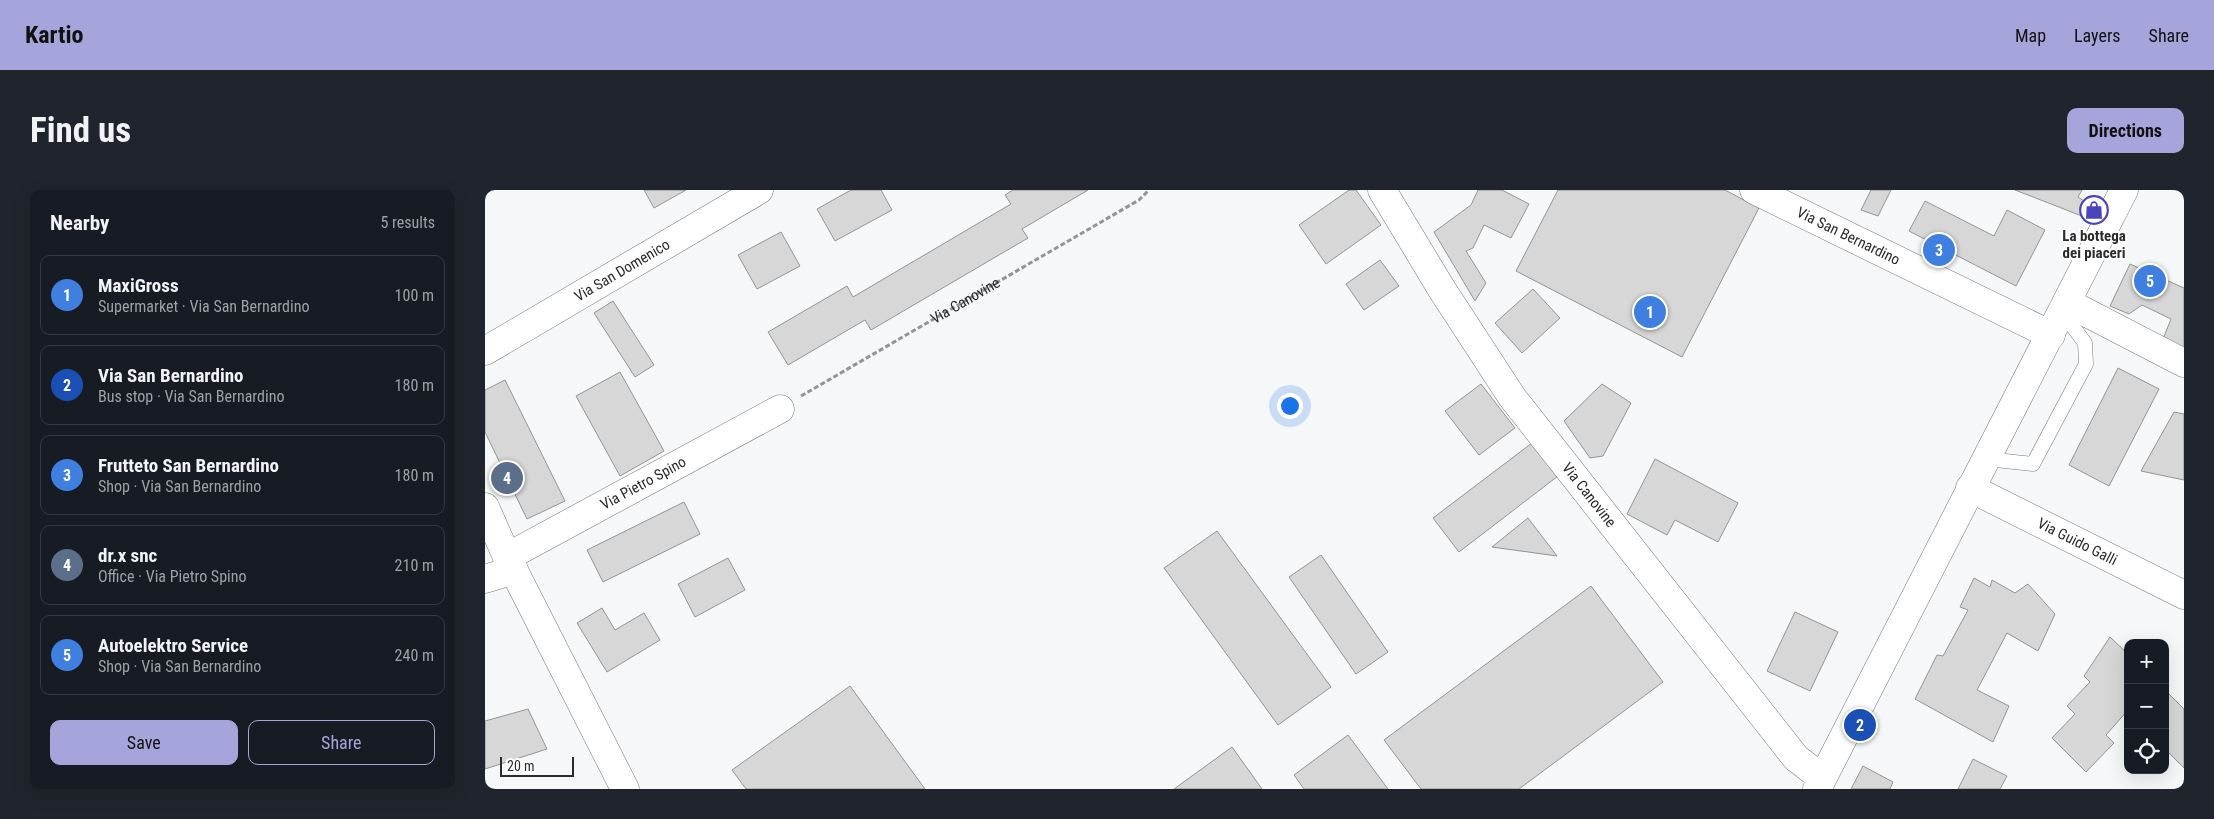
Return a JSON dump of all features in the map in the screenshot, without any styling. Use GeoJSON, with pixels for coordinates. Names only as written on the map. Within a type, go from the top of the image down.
{"type":"FeatureCollection","features":[{"type":"Feature","properties":{"kind":"street","name":"Via San Domenico"},"geometry":{"type":"LineString","coordinates":[[485,351],[759,190]]}},
{"type":"Feature","properties":{"kind":"street","name":"Via Canovine"},"geometry":{"type":"LineString","coordinates":[[1382,190],[1441,288],[1512,397],[1796,758],[1819,783]]}},
{"type":"Feature","properties":{"kind":"street","name":"Via San Bernardino"},"geometry":{"type":"LineString","coordinates":[[1754,190],[2060,317],[2184,363]]}},
{"type":"Feature","properties":{"kind":"street"},"geometry":{"type":"LineString","coordinates":[[1819,783],[1854,720],[1970,488],[2124,190]]}},
{"type":"Feature","properties":{"kind":"street","name":"Via Pietro Spino"},"geometry":{"type":"LineString","coordinates":[[485,579],[780,409]]}},
{"type":"Feature","properties":{"kind":"street","name":"Via Guido Galli"},"geometry":{"type":"LineString","coordinates":[[1970,488],[2184,595]]}},
{"type":"Feature","properties":{"kind":"street"},"geometry":{"type":"LineString","coordinates":[[485,507],[510,563],[625,789]]}},
{"type":"Feature","properties":{"kind":"lane"},"geometry":{"type":"LineString","coordinates":[[1986,459],[2033,464],[2086,364],[2085,343],[2060,317]]}},
{"type":"Feature","properties":{"kind":"path","name":"Via Canovine"},"geometry":{"type":"LineString","coordinates":[[780,409],[1139,200],[1149,190]]}},
{"type":"Feature","properties":{"kind":"building"},"geometry":{"type":"Polygon","coordinates":[[[644,190],[686,190],[654,208],[644,190]]]}},
{"type":"Feature","properties":{"kind":"building"},"geometry":{"type":"Polygon","coordinates":[[[851,190],[881,190],[892,210],[835,241],[817,209],[851,190]]]}},
{"type":"Feature","properties":{"kind":"building"},"geometry":{"type":"Polygon","coordinates":[[[1013,190],[1088,190],[1022,229],[1028,238],[871,330],[865,320],[788,365],[768,332],[847,286],[853,297],[1011,204],[1005,195],[1013,190]]]}},
{"type":"Feature","properties":{"kind":"building"},"geometry":{"type":"Polygon","coordinates":[[[1349,190],[1356,190],[1381,225],[1326,264],[1299,225],[1349,190]]]}},
{"type":"Feature","properties":{"kind":"building"},"geometry":{"type":"Polygon","coordinates":[[[1478,190],[1502,190],[1529,204],[1511,238],[1484,225],[1473,248],[1466,251],[1486,283],[1475,301],[1434,232],[1471,205],[1478,190]]]}},
{"type":"Feature","properties":{"kind":"building"},"geometry":{"type":"Polygon","coordinates":[[[1558,190],[1725,190],[1759,208],[1682,357],[1516,271],[1558,190]]]}},
{"type":"Feature","properties":{"kind":"building"},"geometry":{"type":"Polygon","coordinates":[[[1871,190],[1891,190],[1878,216],[1861,210],[1871,190]]]}},
{"type":"Feature","properties":{"kind":"building"},"geometry":{"type":"Polygon","coordinates":[[[2015,190],[2082,190],[2078,197],[2093,207],[2087,218],[2015,190]]]}},
{"type":"Feature","properties":{"kind":"building"},"geometry":{"type":"Polygon","coordinates":[[[1925,201],[1994,236],[2007,210],[2045,230],[2016,286],[1909,231],[1925,201]]]}},
{"type":"Feature","properties":{"kind":"building"},"geometry":{"type":"Polygon","coordinates":[[[781,232],[800,266],[757,289],[738,255],[781,232]]]}},
{"type":"Feature","properties":{"kind":"building"},"geometry":{"type":"Polygon","coordinates":[[[1380,260],[1399,286],[1364,310],[1346,284],[1380,260]]]}},
{"type":"Feature","properties":{"kind":"building"},"geometry":{"type":"Polygon","coordinates":[[[2130,264],[2184,288],[2184,349],[2163,339],[2171,319],[2142,305],[2129,314],[2110,306],[2130,264]]]}},
{"type":"Feature","properties":{"kind":"building"},"geometry":{"type":"Polygon","coordinates":[[[1533,289],[1560,318],[1522,353],[1495,323],[1533,289]]]}},
{"type":"Feature","properties":{"kind":"building"},"geometry":{"type":"Polygon","coordinates":[[[613,301],[654,365],[635,377],[594,313],[613,301]]]}},
{"type":"Feature","properties":{"kind":"building"},"geometry":{"type":"Polygon","coordinates":[[[2118,368],[2159,389],[2109,486],[2069,465],[2118,368]]]}},
{"type":"Feature","properties":{"kind":"building"},"geometry":{"type":"Polygon","coordinates":[[[620,372],[664,451],[620,476],[576,396],[620,372]]]}},
{"type":"Feature","properties":{"kind":"building"},"geometry":{"type":"Polygon","coordinates":[[[505,380],[565,501],[527,519],[485,432],[485,390],[505,380]]]}},
{"type":"Feature","properties":{"kind":"building"},"geometry":{"type":"Polygon","coordinates":[[[1481,384],[1515,428],[1479,455],[1445,411],[1481,384]]]}},
{"type":"Feature","properties":{"kind":"building"},"geometry":{"type":"Polygon","coordinates":[[[1602,384],[1631,403],[1603,456],[1590,458],[1564,421],[1602,384]]]}},
{"type":"Feature","properties":{"kind":"building"},"geometry":{"type":"Polygon","coordinates":[[[2174,412],[2184,414],[2184,480],[2141,471],[2174,412]]]}},
{"type":"Feature","properties":{"kind":"building"},"geometry":{"type":"Polygon","coordinates":[[[1532,443],[1558,476],[1459,552],[1433,518],[1532,443]]]}},
{"type":"Feature","properties":{"kind":"building"},"geometry":{"type":"Polygon","coordinates":[[[1655,459],[1738,503],[1718,542],[1675,520],[1667,535],[1627,514],[1655,459]]]}},
{"type":"Feature","properties":{"kind":"building"},"geometry":{"type":"Polygon","coordinates":[[[684,502],[700,534],[603,582],[587,550],[684,502]]]}},
{"type":"Feature","properties":{"kind":"building"},"geometry":{"type":"Polygon","coordinates":[[[1528,518],[1557,556],[1492,547],[1528,518]]]}},
{"type":"Feature","properties":{"kind":"building"},"geometry":{"type":"Polygon","coordinates":[[[1217,531],[1331,687],[1278,725],[1164,568],[1217,531]]]}},
{"type":"Feature","properties":{"kind":"building"},"geometry":{"type":"Polygon","coordinates":[[[1321,555],[1388,652],[1356,674],[1289,577],[1321,555]]]}},
{"type":"Feature","properties":{"kind":"building"},"geometry":{"type":"Polygon","coordinates":[[[728,558],[745,590],[695,617],[678,584],[728,558]]]}},
{"type":"Feature","properties":{"kind":"building"},"geometry":{"type":"Polygon","coordinates":[[[1974,578],[1990,587],[1992,580],[2015,593],[2028,584],[2055,614],[2038,651],[2007,633],[1977,690],[2009,706],[1993,742],[1915,699],[1937,655],[1943,656],[1968,610],[1960,607],[1974,578]]]}},
{"type":"Feature","properties":{"kind":"building"},"geometry":{"type":"Polygon","coordinates":[[[1591,586],[1663,682],[1519,789],[1421,789],[1384,740],[1591,586]]]}},
{"type":"Feature","properties":{"kind":"building"},"geometry":{"type":"Polygon","coordinates":[[[602,608],[615,630],[644,613],[660,640],[607,672],[577,623],[602,608]]]}},
{"type":"Feature","properties":{"kind":"building"},"geometry":{"type":"Polygon","coordinates":[[[1795,612],[1838,632],[1810,691],[1767,671],[1795,612]]]}},
{"type":"Feature","properties":{"kind":"building"},"geometry":{"type":"Polygon","coordinates":[[[2110,637],[2124,650],[2124,715],[2106,735],[2114,743],[2086,772],[2052,738],[2075,714],[2067,706],[2090,682],[2084,676],[2110,637]]]}},
{"type":"Feature","properties":{"kind":"building"},"geometry":{"type":"Polygon","coordinates":[[[850,686],[925,789],[746,789],[732,770],[850,686]]]}},
{"type":"Feature","properties":{"kind":"building"},"geometry":{"type":"Polygon","coordinates":[[[2169,694],[2184,709],[2184,768],[2169,753],[2169,694]]]}},
{"type":"Feature","properties":{"kind":"building"},"geometry":{"type":"Polygon","coordinates":[[[528,709],[547,749],[485,769],[485,721],[528,709]]]}},
{"type":"Feature","properties":{"kind":"building"},"geometry":{"type":"Polygon","coordinates":[[[1348,735],[1388,789],[1304,789],[1294,775],[1348,735]]]}},
{"type":"Feature","properties":{"kind":"building"},"geometry":{"type":"Polygon","coordinates":[[[1232,747],[1262,789],[1174,789],[1232,747]]]}},
{"type":"Feature","properties":{"kind":"building"},"geometry":{"type":"Polygon","coordinates":[[[1973,759],[2007,776],[2000,789],[1958,789],[1973,759]]]}},
{"type":"Feature","properties":{"kind":"building"},"geometry":{"type":"Polygon","coordinates":[[[1863,766],[1893,782],[1890,789],[1851,789],[1863,766]]]}},
{"type":"Feature","properties":{"kind":"place","name":"La bottega dei piaceri"},"geometry":{"type":"Point","coordinates":[2094,210]}},
{"type":"Feature","properties":{"kind":"place","name":"Frutteto San Bernardino"},"geometry":{"type":"Point","coordinates":[1939,250]}},
{"type":"Feature","properties":{"kind":"place","name":"Autoelektro Service"},"geometry":{"type":"Point","coordinates":[2150,281]}},
{"type":"Feature","properties":{"kind":"place","name":"MaxiGross"},"geometry":{"type":"Point","coordinates":[1650,312]}},
{"type":"Feature","properties":{"kind":"place","name":"dr.x snc"},"geometry":{"type":"Point","coordinates":[507,478]}},
{"type":"Feature","properties":{"kind":"place","name":"Via San Bernardino"},"geometry":{"type":"Point","coordinates":[1860,725]}}]}
